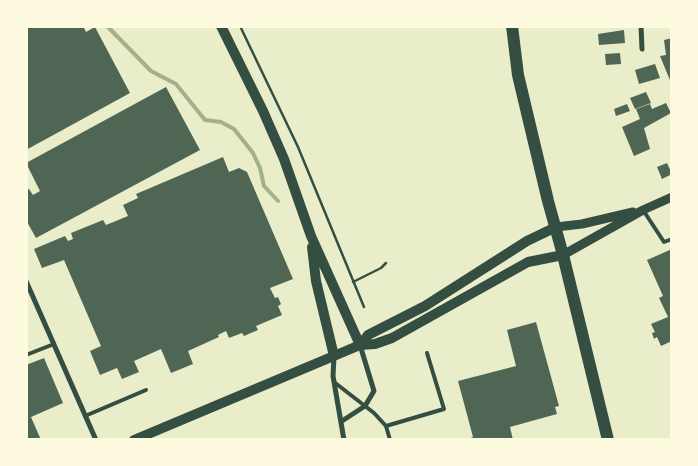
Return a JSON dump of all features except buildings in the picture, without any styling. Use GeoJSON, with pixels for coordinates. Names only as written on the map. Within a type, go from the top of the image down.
{"type":"FeatureCollection","features":[{"type":"Feature","properties":{"kind":"main road"},"geometry":{"type":"LineString","coordinates":[[220,26],[284,159],[311,236],[360,345]]}},
{"type":"Feature","properties":{"kind":"main road"},"geometry":{"type":"LineString","coordinates":[[512,26],[518,75],[564,255],[608,440]]}},
{"type":"Feature","properties":{"kind":"main road"},"geometry":{"type":"LineString","coordinates":[[360,345],[368,334],[426,306],[527,241],[556,227]]}},
{"type":"Feature","properties":{"kind":"main road"},"geometry":{"type":"LineString","coordinates":[[311,236],[316,281],[334,356]]}},
{"type":"Feature","properties":{"kind":"main road"},"geometry":{"type":"LineString","coordinates":[[134,440],[360,345],[375,344],[392,338],[528,262],[564,255]]}},
{"type":"Feature","properties":{"kind":"street"},"geometry":{"type":"LineString","coordinates":[[641,26],[642,49]]}},
{"type":"Feature","properties":{"kind":"street"},"geometry":{"type":"LineString","coordinates":[[564,255],[643,210],[672,198]]}},
{"type":"Feature","properties":{"kind":"street"},"geometry":{"type":"LineString","coordinates":[[556,227],[582,224],[643,210]]}},
{"type":"Feature","properties":{"kind":"street"},"geometry":{"type":"LineString","coordinates":[[26,281],[96,440]]}},
{"type":"Feature","properties":{"kind":"street"},"geometry":{"type":"LineString","coordinates":[[342,421],[349,419],[365,406],[374,391],[360,345]]}},
{"type":"Feature","properties":{"kind":"street"},"geometry":{"type":"LineString","coordinates":[[334,356],[334,382],[344,440]]}},
{"type":"Feature","properties":{"kind":"lane"},"geometry":{"type":"LineString","coordinates":[[643,210],[664,242],[672,239]]}},
{"type":"Feature","properties":{"kind":"lane"},"geometry":{"type":"LineString","coordinates":[[26,355],[54,344]]}},
{"type":"Feature","properties":{"kind":"lane"},"geometry":{"type":"LineString","coordinates":[[386,426],[444,410],[427,353]]}},
{"type":"Feature","properties":{"kind":"lane"},"geometry":{"type":"LineString","coordinates":[[334,382],[365,406],[386,426],[390,440]]}},
{"type":"Feature","properties":{"kind":"lane"},"geometry":{"type":"LineString","coordinates":[[86,416],[146,390]]}},
{"type":"Feature","properties":{"kind":"path"},"geometry":{"type":"LineString","coordinates":[[240,26],[294,138],[364,307]]}},
{"type":"Feature","properties":{"kind":"path"},"geometry":{"type":"LineString","coordinates":[[353,282],[381,268],[386,263]]}},
{"type":"Feature","properties":{"kind":"waterway"},"geometry":{"type":"LineString","coordinates":[[107,26],[151,71],[176,84],[205,120],[221,122],[234,129],[253,153],[260,168],[264,186],[278,201]]}}]}
